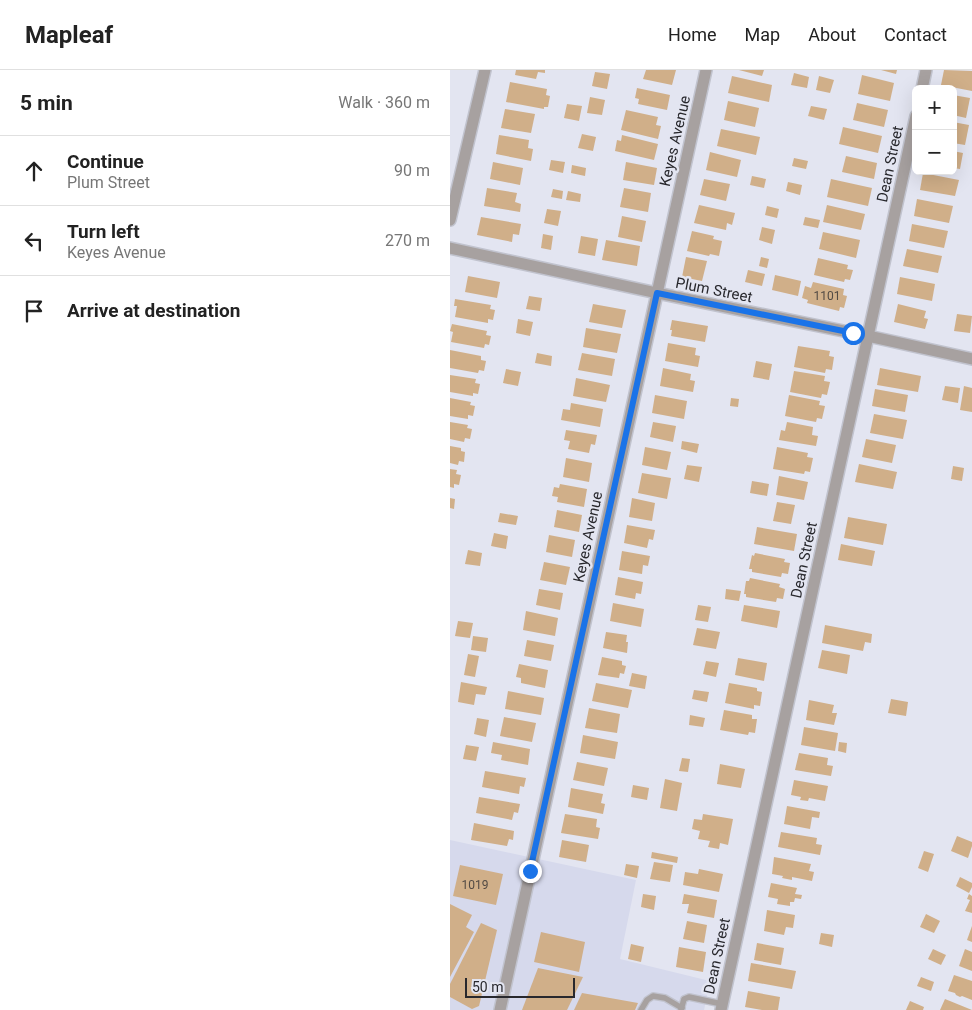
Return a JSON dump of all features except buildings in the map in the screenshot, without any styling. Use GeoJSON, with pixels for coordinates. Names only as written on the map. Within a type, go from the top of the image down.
{"type":"FeatureCollection","features":[{"type":"Feature","properties":{"kind":"street"},"geometry":{"type":"LineString","coordinates":[[450,220],[485,70]]}},
{"type":"Feature","properties":{"kind":"street","name":"Keyes Avenue"},"geometry":{"type":"LineString","coordinates":[[500,1010],[706,70]]}},
{"type":"Feature","properties":{"kind":"street"},"geometry":{"type":"LineString","coordinates":[[923,85],[926,70]]}},
{"type":"Feature","properties":{"kind":"street","name":"Dean Street"},"geometry":{"type":"LineString","coordinates":[[721,1007],[913,130]]}},
{"type":"Feature","properties":{"kind":"street","name":"Plum Street"},"geometry":{"type":"LineString","coordinates":[[450,248],[972,359]]}},
{"type":"Feature","properties":{"kind":"lane"},"geometry":{"type":"LineString","coordinates":[[641,1010],[647,1000],[653,996],[665,998],[682,1009],[684,999],[688,997],[721,1007]]}},
{"type":"Feature","properties":{"kind":"shaded area"},"geometry":{"type":"Polygon","coordinates":[[[450,840],[636,880],[620,959],[710,981],[704,1010],[450,1010],[450,840]]]}},
{"type":"Feature","properties":{"kind":"route"},"geometry":{"type":"LineString","coordinates":[[530,871],[657,293],[853,333]]}}]}
